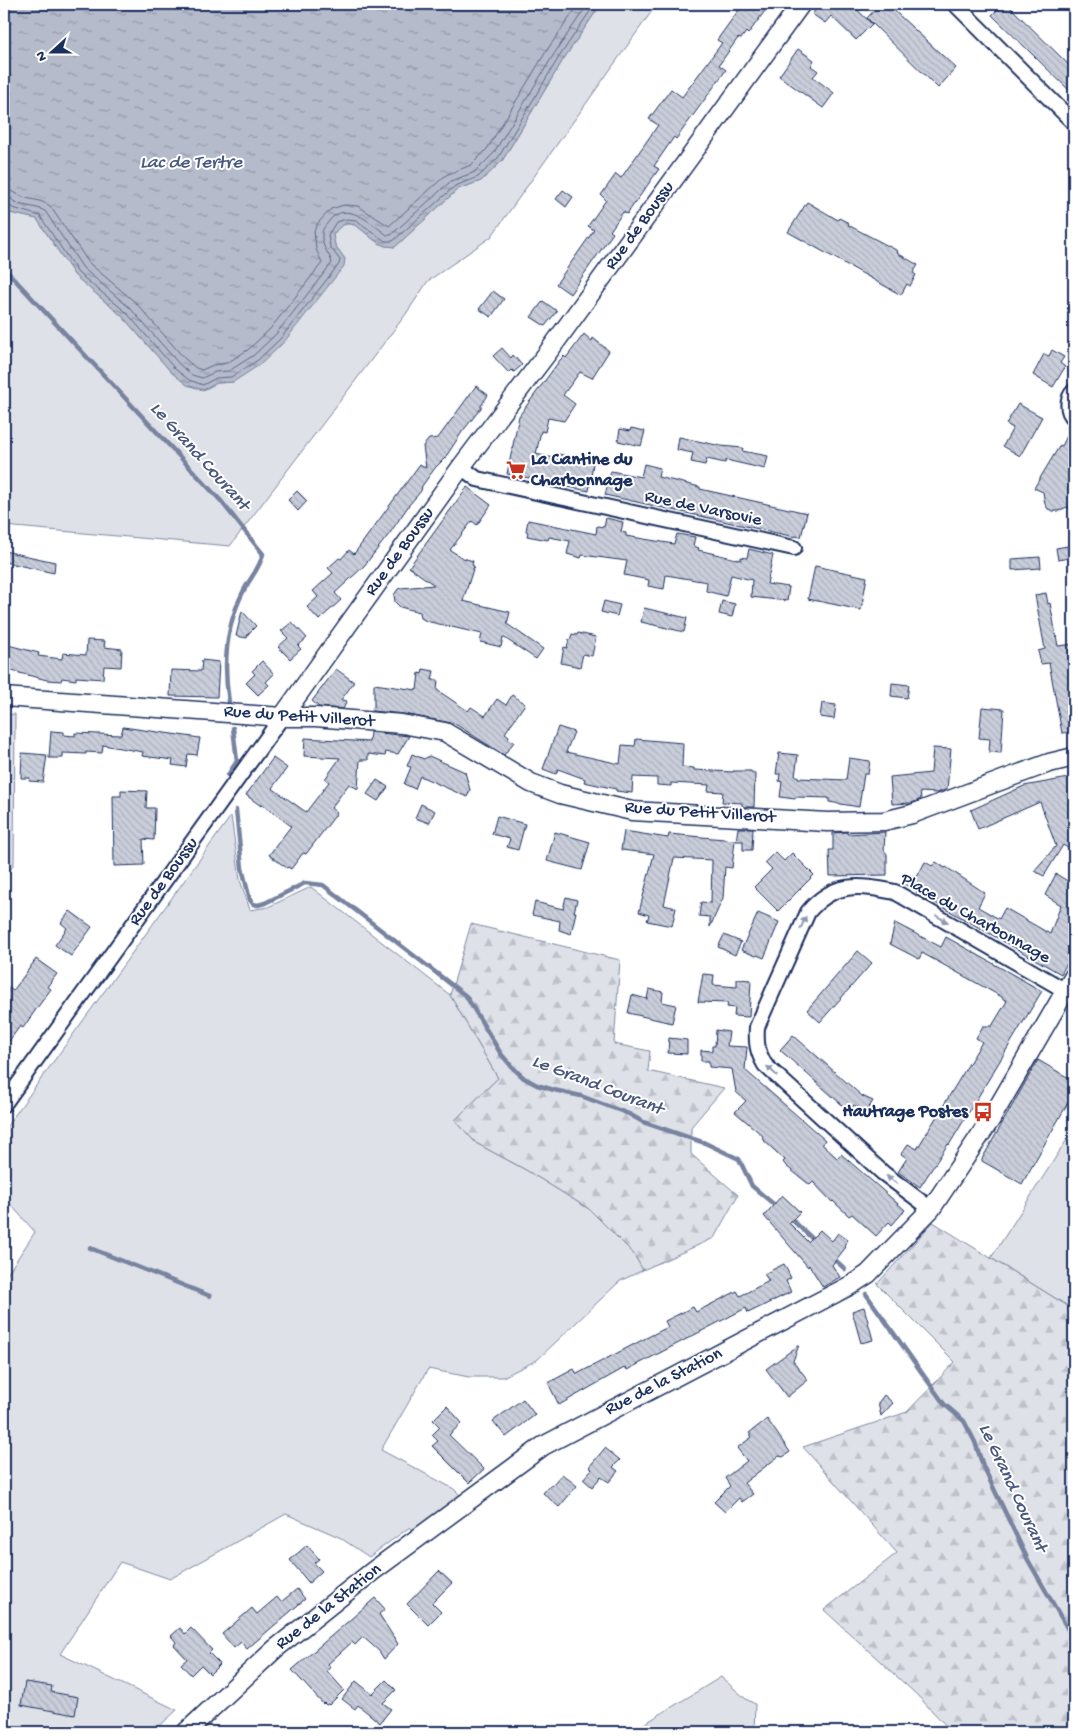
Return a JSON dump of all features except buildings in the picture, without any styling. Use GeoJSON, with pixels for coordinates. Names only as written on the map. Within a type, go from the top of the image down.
{"type":"FeatureCollection","features":[{"type":"Feature","properties":{"kind":"street","name":"Rue de Boussu"},"geometry":{"type":"LineString","coordinates":[[4,1104],[461,467],[549,351],[801,4]]}},
{"type":"Feature","properties":{"kind":"street"},"geometry":{"type":"LineString","coordinates":[[955,4],[1074,123]]}},
{"type":"Feature","properties":{"kind":"street"},"geometry":{"type":"LineString","coordinates":[[1074,391],[1070,394],[1068,404],[1070,414],[1074,418]]}},
{"type":"Feature","properties":{"kind":"street","name":"Rue de Varsovie"},"geometry":{"type":"LineString","coordinates":[[461,467],[477,479],[794,548]]}},
{"type":"Feature","properties":{"kind":"street","name":"Rue du Petit Villerot"},"geometry":{"type":"LineString","coordinates":[[4,697],[402,724],[445,732],[531,783],[560,794],[632,811],[827,822],[884,820],[912,814],[1032,769],[1074,757]]}},
{"type":"Feature","properties":{"kind":"street","name":"Place du Charbonnage"},"geometry":{"type":"LineString","coordinates":[[931,1209],[883,1173],[765,1065],[758,1055],[757,1027],[808,912],[817,901],[831,892],[844,887],[868,887],[895,892],[1070,984]]}},
{"type":"Feature","properties":{"kind":"street","name":"Rue de la Station"},"geometry":{"type":"LineString","coordinates":[[186,1732],[275,1649],[373,1571],[543,1446],[851,1285],[868,1274],[931,1209],[991,1119],[1070,984]]}},
{"type":"Feature","properties":{"kind":"green space"},"geometry":{"type":"Polygon","coordinates":[[[601,4],[657,4],[491,237],[428,281],[406,314],[230,546],[4,526],[4,206],[10,213],[37,219],[75,276],[122,316],[172,373],[203,390],[217,383],[233,382],[345,259],[335,245],[333,235],[340,227],[352,224],[383,245],[395,247],[458,189],[481,181],[502,161],[563,60],[601,4]]]}},
{"type":"Feature","properties":{"kind":"green space"},"geometry":{"type":"Polygon","coordinates":[[[15,714],[14,863],[4,883],[4,715],[15,714]]]}},
{"type":"Feature","properties":{"kind":"green space"},"geometry":{"type":"Polygon","coordinates":[[[231,816],[240,880],[250,910],[268,907],[311,887],[450,995],[498,1078],[455,1120],[476,1143],[526,1170],[589,1209],[633,1253],[643,1270],[620,1281],[537,1360],[503,1377],[469,1377],[428,1369],[381,1450],[454,1489],[461,1496],[415,1532],[410,1527],[369,1557],[339,1537],[286,1514],[170,1579],[120,1562],[60,1654],[177,1710],[153,1732],[4,1732],[4,1279],[35,1232],[4,1197],[4,1130],[231,816]]]}},
{"type":"Feature","properties":{"kind":"green space"},"geometry":{"type":"Polygon","coordinates":[[[471,924],[620,960],[614,1044],[650,1051],[648,1071],[724,1088],[691,1127],[691,1154],[738,1195],[714,1238],[643,1270],[633,1253],[589,1209],[526,1170],[476,1143],[455,1120],[498,1078],[450,995],[471,924]]]}},
{"type":"Feature","properties":{"kind":"green space"},"geometry":{"type":"Polygon","coordinates":[[[1068,1138],[1074,1139],[1074,1310],[991,1258],[1068,1138]]]}},
{"type":"Feature","properties":{"kind":"green space"},"geometry":{"type":"Polygon","coordinates":[[[933,1222],[1074,1310],[1074,1732],[949,1732],[950,1730],[917,1695],[824,1610],[897,1553],[803,1447],[907,1412],[955,1362],[877,1284],[933,1222]]]}},
{"type":"Feature","properties":{"kind":"green space"},"geometry":{"type":"Polygon","coordinates":[[[721,1677],[746,1699],[755,1704],[754,1732],[631,1732],[721,1677]]]}},
{"type":"Feature","properties":{"kind":"water","name":"Lac de Tertre"},"geometry":{"type":"Polygon","coordinates":[[[4,4],[601,4],[563,60],[502,161],[481,181],[458,189],[395,247],[383,245],[352,224],[340,227],[333,235],[335,245],[345,259],[344,266],[284,342],[261,364],[233,382],[217,383],[203,390],[187,385],[172,373],[122,316],[75,276],[37,219],[10,213],[4,206],[4,4]]]}},
{"type":"Feature","properties":{"kind":"waterway","name":"Le Grand Courant"},"geometry":{"type":"LineString","coordinates":[[4,268],[221,501],[263,554],[260,564],[237,605],[233,618],[226,660],[229,702]]}},
{"type":"Feature","properties":{"kind":"waterway"},"geometry":{"type":"LineString","coordinates":[[228,775],[237,761],[233,728]]}},
{"type":"Feature","properties":{"kind":"waterway","name":"Le Grand Courant"},"geometry":{"type":"LineString","coordinates":[[236,810],[242,868],[250,900],[253,904],[265,903],[305,883],[323,885],[466,996],[501,1054],[524,1078],[537,1085],[581,1096],[629,1114],[643,1122],[705,1143],[739,1159],[752,1186],[777,1207]]}},
{"type":"Feature","properties":{"kind":"waterway","name":"Le Grand Courant"},"geometry":{"type":"LineString","coordinates":[[789,1217],[816,1242]]}},
{"type":"Feature","properties":{"kind":"waterway"},"geometry":{"type":"LineString","coordinates":[[90,1248],[210,1296]]}},
{"type":"Feature","properties":{"kind":"waterway","name":"Le Grand Courant"},"geometry":{"type":"LineString","coordinates":[[833,1258],[845,1269]]}},
{"type":"Feature","properties":{"kind":"waterway","name":"Le Grand Courant"},"geometry":{"type":"LineString","coordinates":[[866,1294],[944,1404],[964,1421],[975,1442],[983,1466],[1028,1560],[1070,1633],[1074,1659]]}},
{"type":"Feature","properties":{"kind":"place","name":"La Cantine du Charbonnage"},"geometry":{"type":"Point","coordinates":[516,470]}},
{"type":"Feature","properties":{"kind":"place","name":"Hautrage Postes"},"geometry":{"type":"Point","coordinates":[983,1112]}}]}
